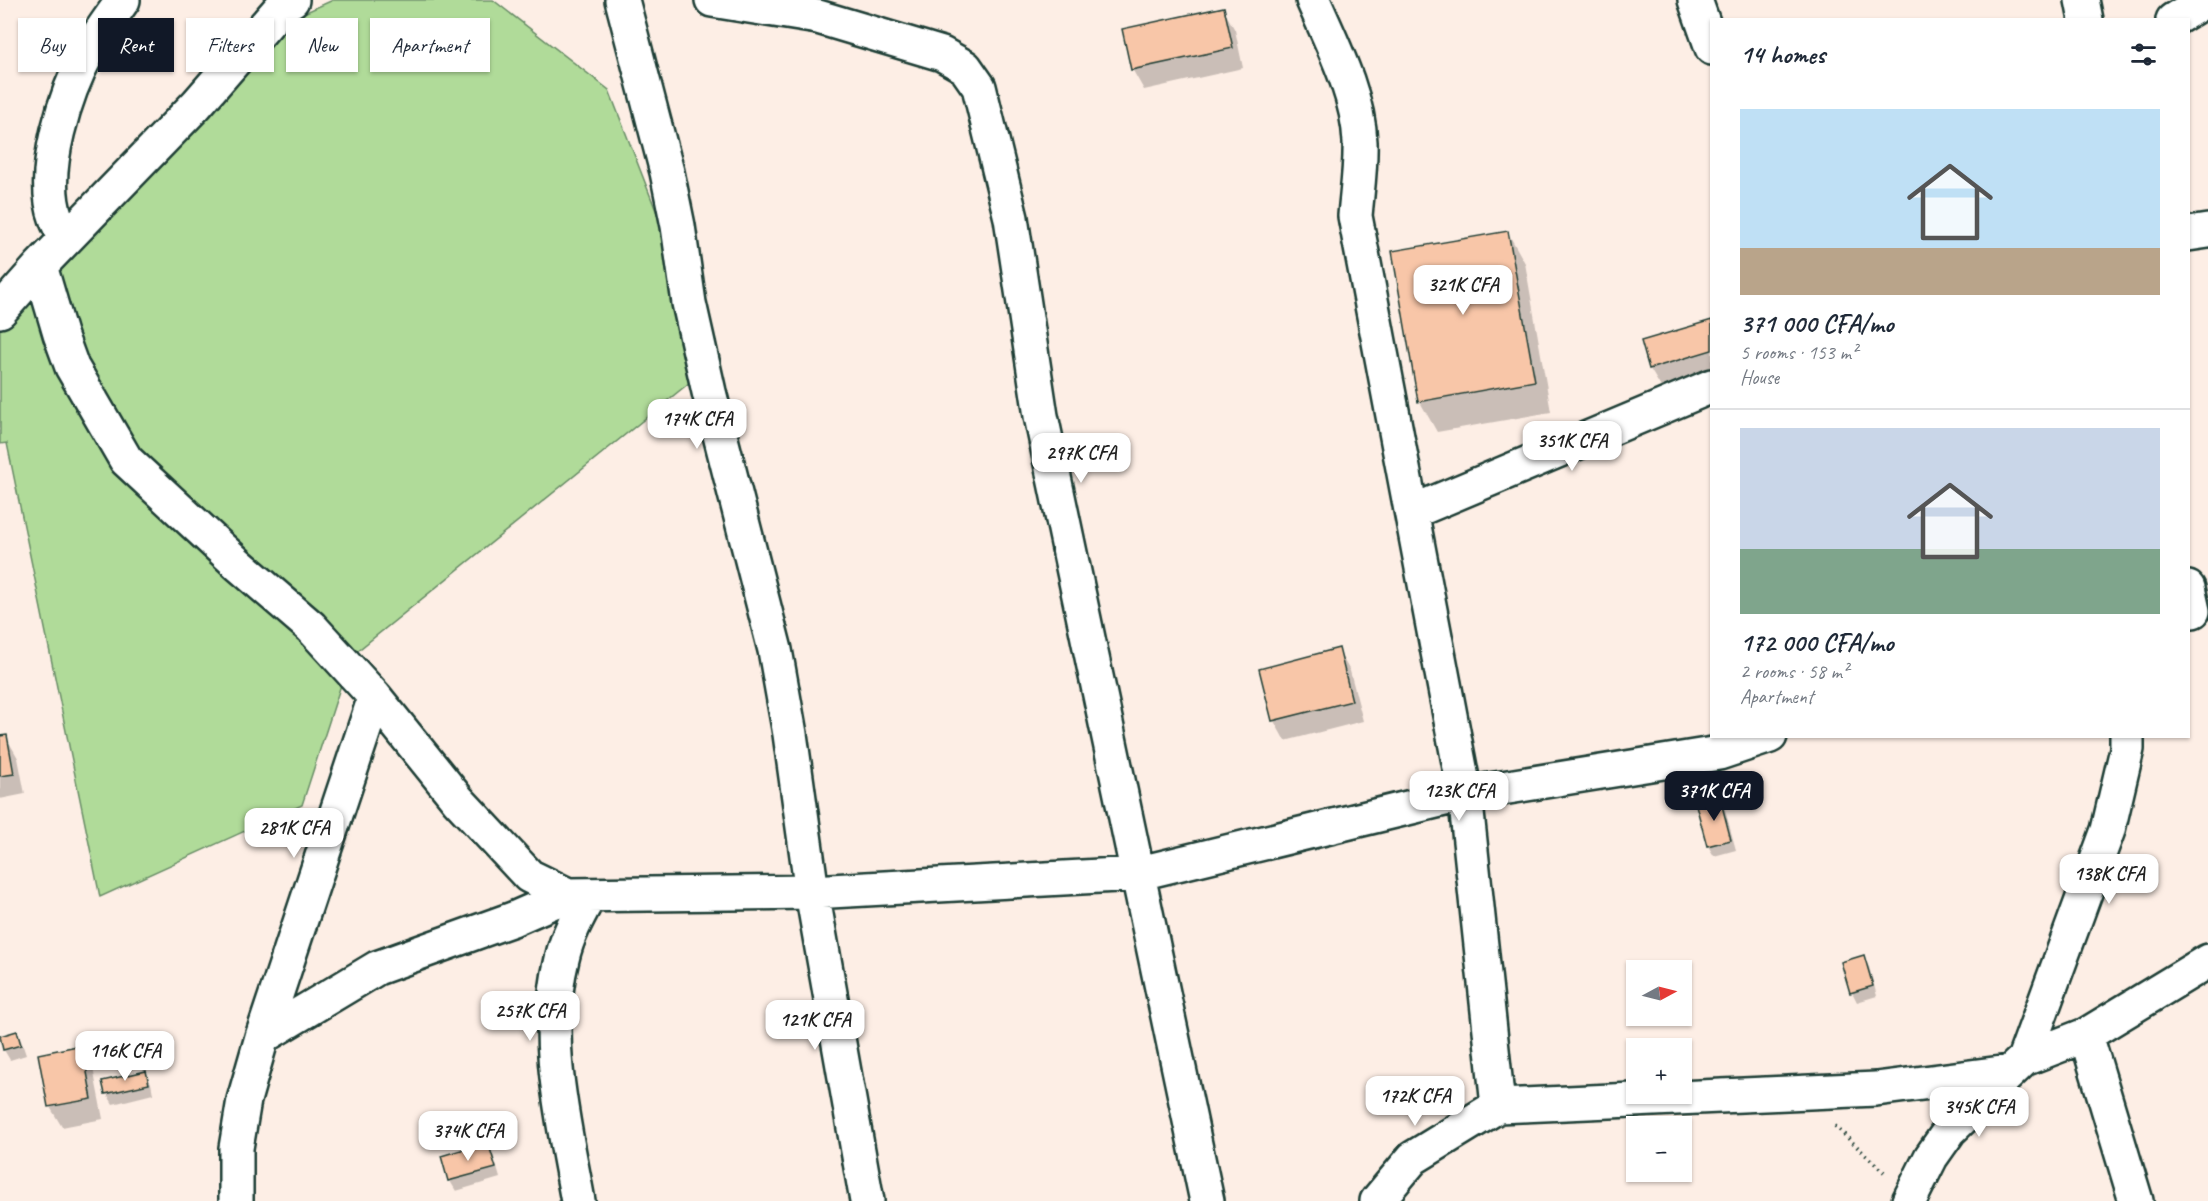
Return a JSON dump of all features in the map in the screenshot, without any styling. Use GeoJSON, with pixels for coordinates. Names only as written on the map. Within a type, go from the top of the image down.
{"type":"FeatureCollection","features":[{"type":"Feature","properties":{"kind":"street"},"geometry":{"type":"LineString","coordinates":[[66,239],[55,217],[51,193],[52,164],[57,135],[71,89],[89,50],[123,0]]}},
{"type":"Feature","properties":{"kind":"street"},"geometry":{"type":"LineString","coordinates":[[0,311],[40,266],[197,104],[284,4],[291,0]]}},
{"type":"Feature","properties":{"kind":"street"},"geometry":{"type":"LineString","coordinates":[[622,0],[667,172],[678,225],[689,303],[709,392],[775,650],[790,734],[812,892],[867,1201]]}},
{"type":"Feature","properties":{"kind":"street"},"geometry":{"type":"LineString","coordinates":[[712,0],[818,16],[942,54],[965,67],[979,87],[1011,218],[1041,416],[1207,1201]]}},
{"type":"Feature","properties":{"kind":"street"},"geometry":{"type":"LineString","coordinates":[[1313,0],[1340,65],[1355,111],[1360,141],[1355,216],[1465,794],[1498,1106]]}},
{"type":"Feature","properties":{"kind":"street"},"geometry":{"type":"LineString","coordinates":[[1695,0],[1710,42]]}},
{"type":"Feature","properties":{"kind":"street"},"geometry":{"type":"LineString","coordinates":[[2082,0],[2086,18]]}},
{"type":"Feature","properties":{"kind":"street"},"geometry":{"type":"LineString","coordinates":[[2176,18],[2206,0]]}},
{"type":"Feature","properties":{"kind":"street"},"geometry":{"type":"LineString","coordinates":[[2190,234],[2208,231]]}},
{"type":"Feature","properties":{"kind":"street"},"geometry":{"type":"LineString","coordinates":[[40,266],[72,367],[126,460],[239,565],[311,627],[375,697],[458,800],[529,876],[579,895]]}},
{"type":"Feature","properties":{"kind":"street"},"geometry":{"type":"LineString","coordinates":[[1412,512],[1710,387]]}},
{"type":"Feature","properties":{"kind":"street"},"geometry":{"type":"LineString","coordinates":[[236,1201],[236,1148],[244,1100],[262,1037],[375,697]]}},
{"type":"Feature","properties":{"kind":"street"},"geometry":{"type":"LineString","coordinates":[[262,1037],[377,968],[579,895],[812,892],[1137,874],[1465,794],[1719,753],[1764,738]]}},
{"type":"Feature","properties":{"kind":"street"},"geometry":{"type":"LineString","coordinates":[[1910,1199],[1931,1157],[1950,1130],[2017,1066],[2076,921],[2108,830],[2127,749],[2127,738]]}},
{"type":"Feature","properties":{"kind":"street"},"geometry":{"type":"LineString","coordinates":[[578,1201],[558,1084],[554,1015],[561,959],[573,926],[579,895]]}},
{"type":"Feature","properties":{"kind":"street"},"geometry":{"type":"LineString","coordinates":[[1377,1201],[1413,1158],[1498,1106],[1876,1089],[2017,1066],[2086,1035],[2208,961]]}},
{"type":"Feature","properties":{"kind":"street"},"geometry":{"type":"LineString","coordinates":[[2086,1035],[2136,1201]]}},
{"type":"Feature","properties":{"kind":"path"},"geometry":{"type":"LineString","coordinates":[[1798,1093],[1910,1199]]}},
{"type":"Feature","properties":{"kind":"green space"},"geometry":{"type":"Polygon","coordinates":[[[333,0],[493,0],[609,90],[715,362],[350,657],[302,805],[100,897],[7,443],[0,444],[0,301],[220,72],[274,72],[274,26],[286,21],[286,72],[358,72],[358,18],[293,18],[333,0]]]}},
{"type":"Feature","properties":{"kind":"building"},"geometry":{"type":"Polygon","coordinates":[[[1224,7],[1233,48],[1131,70],[1122,29],[1224,7]]]}},
{"type":"Feature","properties":{"kind":"building"},"geometry":{"type":"Polygon","coordinates":[[[1508,231],[1535,381],[1418,402],[1392,251],[1508,231]]]}},
{"type":"Feature","properties":{"kind":"building"},"geometry":{"type":"Polygon","coordinates":[[[1710,321],[1710,351],[1649,369],[1641,341],[1710,321]]]}},
{"type":"Feature","properties":{"kind":"building"},"geometry":{"type":"Polygon","coordinates":[[[1339,648],[1352,701],[1272,721],[1259,669],[1339,648]]]}},
{"type":"Feature","properties":{"kind":"building"},"geometry":{"type":"Polygon","coordinates":[[[7,735],[14,774],[0,776],[0,736],[7,735]]]}},
{"type":"Feature","properties":{"kind":"building"},"geometry":{"type":"Polygon","coordinates":[[[1720,798],[1731,840],[1707,846],[1696,805],[1720,798]]]}},
{"type":"Feature","properties":{"kind":"building"},"geometry":{"type":"Polygon","coordinates":[[[1864,955],[1873,986],[1850,993],[1841,962],[1864,955]]]}},
{"type":"Feature","properties":{"kind":"building"},"geometry":{"type":"Polygon","coordinates":[[[17,1031],[21,1045],[3,1050],[0,1036],[17,1031]]]}},
{"type":"Feature","properties":{"kind":"building"},"geometry":{"type":"Polygon","coordinates":[[[82,1045],[92,1099],[48,1107],[38,1054],[82,1045]]]}},
{"type":"Feature","properties":{"kind":"building"},"geometry":{"type":"Polygon","coordinates":[[[146,1071],[149,1084],[105,1094],[102,1081],[146,1071]]]}},
{"type":"Feature","properties":{"kind":"building"},"geometry":{"type":"Polygon","coordinates":[[[488,1142],[496,1168],[448,1181],[441,1156],[488,1142]]]}}]}
